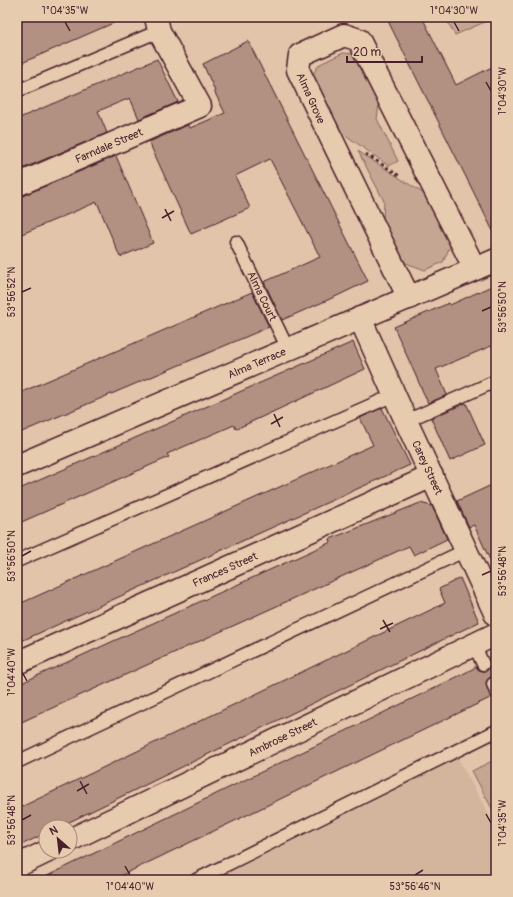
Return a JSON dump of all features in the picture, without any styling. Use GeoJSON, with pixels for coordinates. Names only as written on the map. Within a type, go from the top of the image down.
{"type":"FeatureCollection","features":[{"type":"Feature","properties":{"kind":"street","name":"Farndale Street"},"geometry":{"type":"LineString","coordinates":[[17,185],[200,106],[158,24]]}},
{"type":"Feature","properties":{"kind":"street","name":"Alma Grove"},"geometry":{"type":"LineString","coordinates":[[409,298],[298,70],[300,55],[344,35],[359,40],[475,269]]}},
{"type":"Feature","properties":{"kind":"street","name":"Alma Terrace"},"geometry":{"type":"LineString","coordinates":[[17,466],[496,260]]}},
{"type":"Feature","properties":{"kind":"street","name":"Carey Street"},"geometry":{"type":"LineString","coordinates":[[360,318],[466,550],[489,583],[496,615]]}},
{"type":"Feature","properties":{"kind":"street","name":"Frances Street"},"geometry":{"type":"LineString","coordinates":[[17,663],[432,476]]}},
{"type":"Feature","properties":{"kind":"street","name":"Ambrose Street"},"geometry":{"type":"LineString","coordinates":[[78,836],[496,634]]}},
{"type":"Feature","properties":{"kind":"street"},"geometry":{"type":"LineString","coordinates":[[17,866],[38,856]]}},
{"type":"Feature","properties":{"kind":"lane"},"geometry":{"type":"LineString","coordinates":[[17,91],[158,24]]}},
{"type":"Feature","properties":{"kind":"lane","name":"Alma Court"},"geometry":{"type":"LineString","coordinates":[[236,242],[288,349]]}},
{"type":"Feature","properties":{"kind":"lane"},"geometry":{"type":"LineString","coordinates":[[406,420],[496,381]]}},
{"type":"Feature","properties":{"kind":"lane"},"geometry":{"type":"LineString","coordinates":[[17,561],[394,395]]}},
{"type":"Feature","properties":{"kind":"lane"},"geometry":{"type":"LineString","coordinates":[[17,762],[466,550]]}},
{"type":"Feature","properties":{"kind":"lane"},"geometry":{"type":"LineString","coordinates":[[474,645],[483,664]]}},
{"type":"Feature","properties":{"kind":"lane"},"geometry":{"type":"LineString","coordinates":[[196,880],[496,731]]}},
{"type":"Feature","properties":{"kind":"path"},"geometry":{"type":"LineString","coordinates":[[364,152],[402,177]]}},
{"type":"Feature","properties":{"kind":"shaded area"},"geometry":{"type":"Polygon","coordinates":[[[445,17],[496,17],[455,35],[445,17]]]}},
{"type":"Feature","properties":{"kind":"shaded area"},"geometry":{"type":"Polygon","coordinates":[[[343,53],[353,54],[360,60],[380,98],[377,119],[398,161],[389,166],[334,127],[313,83],[314,72],[320,64],[343,53]]]}},
{"type":"Feature","properties":{"kind":"shaded area"},"geometry":{"type":"Polygon","coordinates":[[[358,151],[429,197],[451,244],[443,262],[425,270],[403,262],[383,222],[384,201],[358,151]]]}},
{"type":"Feature","properties":{"kind":"shaded area"},"geometry":{"type":"Polygon","coordinates":[[[457,757],[496,827],[496,880],[211,880],[457,757]]]}},
{"type":"Feature","properties":{"kind":"shaded area"},"geometry":{"type":"Polygon","coordinates":[[[496,759],[496,816],[472,771],[496,759]]]}},
{"type":"Feature","properties":{"kind":"building"},"geometry":{"type":"Polygon","coordinates":[[[17,17],[127,17],[17,65],[17,17]]]}},
{"type":"Feature","properties":{"kind":"building"},"geometry":{"type":"Polygon","coordinates":[[[386,17],[422,17],[456,85],[496,65],[496,237],[386,17]]]}},
{"type":"Feature","properties":{"kind":"building"},"geometry":{"type":"Polygon","coordinates":[[[248,41],[368,281],[282,320],[264,282],[320,257],[270,159],[235,176],[250,208],[191,234],[149,142],[188,125],[190,128],[225,113],[203,64],[248,41]]]}},
{"type":"Feature","properties":{"kind":"building"},"geometry":{"type":"Polygon","coordinates":[[[157,59],[178,102],[139,119],[130,98],[98,111],[107,133],[17,171],[17,119],[157,59]]]}},
{"type":"Feature","properties":{"kind":"building"},"geometry":{"type":"Polygon","coordinates":[[[116,156],[153,243],[120,257],[97,202],[17,236],[17,197],[116,156]]]}},
{"type":"Feature","properties":{"kind":"building"},"geometry":{"type":"Polygon","coordinates":[[[496,284],[496,344],[436,369],[447,395],[428,403],[394,327],[449,303],[450,305],[496,284]]]}},
{"type":"Feature","properties":{"kind":"building"},"geometry":{"type":"Polygon","coordinates":[[[252,292],[269,327],[17,434],[17,394],[252,292]]]}},
{"type":"Feature","properties":{"kind":"building"},"geometry":{"type":"Polygon","coordinates":[[[353,342],[365,369],[236,429],[234,425],[167,454],[169,457],[17,524],[17,490],[353,342]]]}},
{"type":"Feature","properties":{"kind":"building"},"geometry":{"type":"Polygon","coordinates":[[[466,403],[485,445],[450,461],[431,418],[466,403]]]}},
{"type":"Feature","properties":{"kind":"building"},"geometry":{"type":"Polygon","coordinates":[[[382,408],[410,465],[17,643],[17,605],[373,445],[360,418],[382,408]]]}},
{"type":"Feature","properties":{"kind":"building"},"geometry":{"type":"Polygon","coordinates":[[[496,483],[496,573],[474,525],[469,527],[457,501],[496,483]]]}},
{"type":"Feature","properties":{"kind":"building"},"geometry":{"type":"Polygon","coordinates":[[[420,503],[432,506],[447,539],[414,555],[409,546],[17,724],[17,685],[331,542],[330,539],[420,503]]]}},
{"type":"Feature","properties":{"kind":"building"},"geometry":{"type":"Polygon","coordinates":[[[460,578],[479,622],[75,819],[38,819],[38,837],[17,847],[17,809],[445,603],[439,589],[460,578]]]}},
{"type":"Feature","properties":{"kind":"building"},"geometry":{"type":"Polygon","coordinates":[[[496,658],[496,677],[490,677],[486,684],[489,694],[492,697],[112,880],[39,880],[476,667],[482,671],[487,671],[490,661],[496,658]]]}}]}
